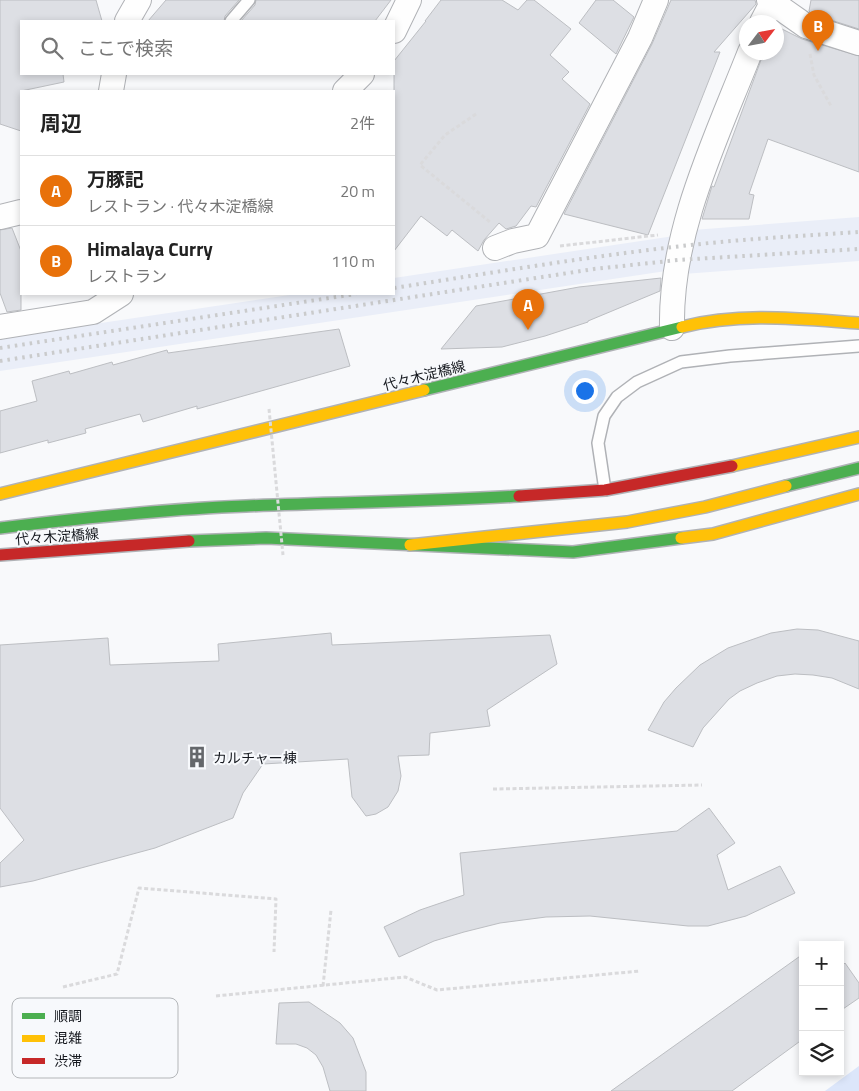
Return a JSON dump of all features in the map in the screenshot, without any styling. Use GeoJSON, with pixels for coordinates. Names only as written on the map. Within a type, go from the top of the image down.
{"type":"FeatureCollection","features":[{"type":"Feature","properties":{"kind":"main road","name":"代々木淀橋線"},"geometry":{"type":"LineString","coordinates":[[0,494],[701,322],[733,318],[766,317],[859,323]]}},
{"type":"Feature","properties":{"kind":"main road"},"geometry":{"type":"LineString","coordinates":[[0,528],[92,517],[245,506],[437,501],[606,490],[697,474],[859,437]]}},
{"type":"Feature","properties":{"kind":"main road"},"geometry":{"type":"LineString","coordinates":[[410,544],[627,522],[705,507],[859,468]]}},
{"type":"Feature","properties":{"kind":"main road","name":"代々木淀橋線"},"geometry":{"type":"LineString","coordinates":[[0,555],[186,541],[266,538],[573,552],[713,534],[859,494]]}},
{"type":"Feature","properties":{"kind":"street"},"geometry":{"type":"LineString","coordinates":[[128,20],[139,0]]}},
{"type":"Feature","properties":{"kind":"street"},"geometry":{"type":"LineString","coordinates":[[395,29],[409,0]]}},
{"type":"Feature","properties":{"kind":"street"},"geometry":{"type":"LineString","coordinates":[[504,245],[537,236],[640,38],[656,0]]}},
{"type":"Feature","properties":{"kind":"street"},"geometry":{"type":"LineString","coordinates":[[768,8],[806,26],[859,43]]}},
{"type":"Feature","properties":{"kind":"street"},"geometry":{"type":"LineString","coordinates":[[672,328],[674,283],[686,230],[702,174],[747,60]]}},
{"type":"Feature","properties":{"kind":"street"},"geometry":{"type":"LineString","coordinates":[[111,90],[114,75]]}},
{"type":"Feature","properties":{"kind":"street"},"geometry":{"type":"LineString","coordinates":[[346,90],[361,75]]}},
{"type":"Feature","properties":{"kind":"street"},"geometry":{"type":"LineString","coordinates":[[0,217],[20,212]]}},
{"type":"Feature","properties":{"kind":"street"},"geometry":{"type":"LineString","coordinates":[[0,327],[93,312],[119,295]]}},
{"type":"Feature","properties":{"kind":"lane"},"geometry":{"type":"LineString","coordinates":[[233,20],[249,0]]}},
{"type":"Feature","properties":{"kind":"lane"},"geometry":{"type":"LineString","coordinates":[[606,490],[598,443],[604,416],[617,397],[637,382],[681,362],[730,356],[859,346]]}},
{"type":"Feature","properties":{"kind":"path"},"geometry":{"type":"LineString","coordinates":[[806,26],[814,75],[831,106]]}},
{"type":"Feature","properties":{"kind":"path"},"geometry":{"type":"LineString","coordinates":[[476,114],[446,135],[420,166],[504,245]]}},
{"type":"Feature","properties":{"kind":"path"},"geometry":{"type":"LineString","coordinates":[[537,236],[552,247],[686,230]]}},
{"type":"Feature","properties":{"kind":"path"},"geometry":{"type":"LineString","coordinates":[[269,409],[283,555]]}},
{"type":"Feature","properties":{"kind":"path"},"geometry":{"type":"LineString","coordinates":[[492,789],[702,785]]}},
{"type":"Feature","properties":{"kind":"path"},"geometry":{"type":"LineString","coordinates":[[63,987],[117,974],[139,888],[276,899],[274,952]]}},
{"type":"Feature","properties":{"kind":"path"},"geometry":{"type":"LineString","coordinates":[[323,986],[331,910]]}},
{"type":"Feature","properties":{"kind":"path"},"geometry":{"type":"LineString","coordinates":[[216,996],[405,978],[437,990],[640,970]]}},
{"type":"Feature","properties":{"kind":"shaded area"},"geometry":{"type":"Polygon","coordinates":[[[859,217],[859,261],[683,274],[693,230],[859,217]]]}},
{"type":"Feature","properties":{"kind":"shaded area"},"geometry":{"type":"Polygon","coordinates":[[[674,236],[666,271],[0,371],[0,338],[289,295],[395,295],[395,278],[674,236]]]}},
{"type":"Feature","properties":{"kind":"shaded area"},"geometry":{"type":"Polygon","coordinates":[[[859,1066],[859,1091],[825,1091],[859,1066]]]}},
{"type":"Feature","properties":{"kind":"building"},"geometry":{"type":"Polygon","coordinates":[[[0,0],[96,0],[102,20],[20,20],[20,75],[63,75],[64,82],[20,90],[20,131],[0,124],[0,0]]]}},
{"type":"Feature","properties":{"kind":"building"},"geometry":{"type":"Polygon","coordinates":[[[166,0],[239,0],[225,16],[224,20],[149,20],[166,0]]]}},
{"type":"Feature","properties":{"kind":"building"},"geometry":{"type":"Polygon","coordinates":[[[256,0],[391,0],[376,20],[242,20],[255,5],[256,0]]]}},
{"type":"Feature","properties":{"kind":"building"},"geometry":{"type":"Polygon","coordinates":[[[441,0],[502,0],[518,10],[527,0],[534,0],[571,29],[550,55],[569,72],[562,79],[590,104],[536,207],[531,206],[516,226],[506,229],[499,223],[484,240],[478,251],[452,230],[447,236],[421,216],[395,250],[395,60],[441,0]]]}},
{"type":"Feature","properties":{"kind":"building"},"geometry":{"type":"Polygon","coordinates":[[[596,0],[613,0],[634,17],[616,54],[579,23],[596,0]]]}},
{"type":"Feature","properties":{"kind":"building"},"geometry":{"type":"Polygon","coordinates":[[[671,0],[755,0],[756,4],[746,15],[739,15],[739,23],[714,52],[720,52],[648,235],[564,214],[652,44],[671,0]]]}},
{"type":"Feature","properties":{"kind":"building"},"geometry":{"type":"Polygon","coordinates":[[[811,0],[859,0],[859,29],[812,14],[809,11],[811,0]]]}},
{"type":"Feature","properties":{"kind":"building"},"geometry":{"type":"Polygon","coordinates":[[[784,30],[802,39],[859,56],[859,172],[768,139],[749,194],[754,195],[749,219],[702,219],[712,186],[714,187],[761,60],[784,60],[784,30]]]}},
{"type":"Feature","properties":{"kind":"building"},"geometry":{"type":"Polygon","coordinates":[[[12,228],[20,248],[21,310],[7,312],[0,293],[0,230],[12,228]]]}},
{"type":"Feature","properties":{"kind":"building"},"geometry":{"type":"Polygon","coordinates":[[[661,278],[660,291],[588,322],[545,336],[502,347],[441,349],[476,306],[579,287],[661,278]]]}},
{"type":"Feature","properties":{"kind":"building"},"geometry":{"type":"Polygon","coordinates":[[[339,329],[350,366],[197,409],[197,406],[143,422],[140,414],[85,429],[86,433],[48,443],[48,440],[0,453],[0,411],[37,401],[32,381],[69,371],[70,374],[112,362],[113,365],[167,350],[168,353],[339,329]]]}},
{"type":"Feature","properties":{"kind":"building"},"geometry":{"type":"Polygon","coordinates":[[[797,629],[818,630],[859,641],[859,689],[832,678],[795,674],[777,676],[740,691],[729,699],[703,728],[693,747],[648,730],[664,702],[700,665],[728,648],[771,633],[797,629]]]}},
{"type":"Feature","properties":{"kind":"building","name":"カルチャー棟"},"geometry":{"type":"Polygon","coordinates":[[[331,633],[332,645],[550,635],[557,664],[487,710],[490,726],[430,733],[429,755],[398,756],[401,776],[398,791],[388,807],[376,814],[366,816],[352,797],[348,759],[263,764],[243,793],[233,818],[155,848],[33,881],[0,887],[0,863],[24,840],[0,808],[0,645],[108,638],[110,665],[219,661],[218,644],[331,633]]]}},
{"type":"Feature","properties":{"kind":"building"},"geometry":{"type":"Polygon","coordinates":[[[709,808],[735,843],[717,855],[728,890],[780,866],[795,893],[746,916],[708,926],[688,926],[590,916],[546,917],[500,923],[464,932],[434,941],[399,957],[384,927],[420,910],[464,895],[460,853],[677,831],[709,808]]]}},
{"type":"Feature","properties":{"kind":"building"},"geometry":{"type":"Polygon","coordinates":[[[799,957],[799,1042],[732,1091],[611,1091],[799,957]]]}},
{"type":"Feature","properties":{"kind":"building"},"geometry":{"type":"Polygon","coordinates":[[[845,963],[859,983],[859,998],[844,1008],[845,963]]]}},
{"type":"Feature","properties":{"kind":"building"},"geometry":{"type":"Polygon","coordinates":[[[309,1002],[340,1023],[353,1038],[366,1072],[366,1091],[330,1091],[323,1067],[316,1055],[307,1048],[296,1044],[276,1044],[279,1003],[309,1002]]]}},
{"type":"Feature","properties":{"kind":"railway"},"geometry":{"type":"LineString","coordinates":[[395,288],[646,250],[726,241],[859,232]]}},
{"type":"Feature","properties":{"kind":"railway"},"geometry":{"type":"LineString","coordinates":[[0,361],[594,269],[678,260],[859,249]]}},
{"type":"Feature","properties":{"kind":"railway"},"geometry":{"type":"LineString","coordinates":[[0,348],[349,295]]}},
{"type":"Feature","properties":{"kind":"traffic: fast"},"geometry":{"type":"LineString","coordinates":[[424,390],[682,327]]}},
{"type":"Feature","properties":{"kind":"traffic: fast"},"geometry":{"type":"LineString","coordinates":[[786,486],[859,468]]}},
{"type":"Feature","properties":{"kind":"traffic: fast"},"geometry":{"type":"LineString","coordinates":[[0,528],[123,514],[215,507],[451,500],[519,496]]}},
{"type":"Feature","properties":{"kind":"traffic: fast"},"geometry":{"type":"LineString","coordinates":[[189,541],[266,538],[573,552],[681,538]]}},
{"type":"Feature","properties":{"kind":"traffic: slow"},"geometry":{"type":"LineString","coordinates":[[682,327],[704,322],[748,318],[859,323]]}},
{"type":"Feature","properties":{"kind":"traffic: slow"},"geometry":{"type":"LineString","coordinates":[[0,494],[424,390]]}},
{"type":"Feature","properties":{"kind":"traffic: slow"},"geometry":{"type":"LineString","coordinates":[[732,466],[859,437]]}},
{"type":"Feature","properties":{"kind":"traffic: slow"},"geometry":{"type":"LineString","coordinates":[[410,545],[627,522],[705,507],[786,486]]}},
{"type":"Feature","properties":{"kind":"traffic: slow"},"geometry":{"type":"LineString","coordinates":[[681,538],[713,534],[859,494]]}},
{"type":"Feature","properties":{"kind":"traffic: jam"},"geometry":{"type":"LineString","coordinates":[[519,496],[605,490],[732,466]]}},
{"type":"Feature","properties":{"kind":"traffic: jam"},"geometry":{"type":"LineString","coordinates":[[0,555],[189,541]]}},
{"type":"Feature","properties":{"kind":"place","name":"Himalaya Curry"},"geometry":{"type":"Point","coordinates":[818,51]}},
{"type":"Feature","properties":{"kind":"place","name":"万豚記"},"geometry":{"type":"Point","coordinates":[528,330]}},
{"type":"Feature","properties":{"kind":"place","name":"カルチャー棟"},"geometry":{"type":"Point","coordinates":[197,757]}}]}
